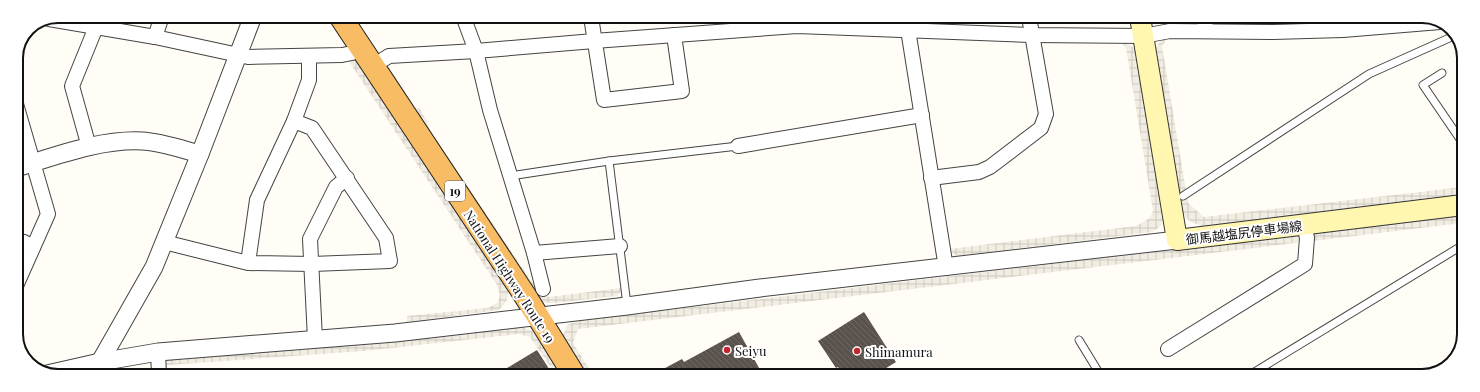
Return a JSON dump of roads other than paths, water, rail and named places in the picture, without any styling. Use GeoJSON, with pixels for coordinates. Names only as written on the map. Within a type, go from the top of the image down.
{"type":"FeatureCollection","features":[{"type":"Feature","properties":{"kind":"highway","name":"National Highway Route 19"},"geometry":{"type":"LineString","coordinates":[[345,23],[538,316],[570,369]]}},
{"type":"Feature","properties":{"kind":"main road","name":"御馬越塩尻停車場線"},"geometry":{"type":"LineString","coordinates":[[1142,26],[1177,240],[1457,206]]}},
{"type":"Feature","properties":{"kind":"street"},"geometry":{"type":"LineString","coordinates":[[72,23],[155,37],[248,57],[342,56],[361,48]]}},
{"type":"Feature","properties":{"kind":"street"},"geometry":{"type":"LineString","coordinates":[[155,37],[160,23]]}},
{"type":"Feature","properties":{"kind":"street"},"geometry":{"type":"LineString","coordinates":[[96,368],[154,267],[200,154],[250,23]]}},
{"type":"Feature","properties":{"kind":"street"},"geometry":{"type":"LineString","coordinates":[[466,23],[476,52],[490,110],[534,253],[543,289]]}},
{"type":"Feature","properties":{"kind":"street"},"geometry":{"type":"LineString","coordinates":[[592,23],[604,100],[682,91],[674,35]]}},
{"type":"Feature","properties":{"kind":"street"},"geometry":{"type":"LineString","coordinates":[[373,66],[389,56],[476,52],[674,35],[779,23]]}},
{"type":"Feature","properties":{"kind":"street"},"geometry":{"type":"LineString","coordinates":[[946,268],[907,23],[1032,35],[1142,26],[1170,31],[1203,30],[1273,32],[1343,30],[1424,23]]}},
{"type":"Feature","properties":{"kind":"street"},"geometry":{"type":"LineString","coordinates":[[931,178],[980,172],[990,167],[1041,128],[1046,114],[1030,23]]}},
{"type":"Feature","properties":{"kind":"street"},"geometry":{"type":"LineString","coordinates":[[1203,30],[1206,23]]}},
{"type":"Feature","properties":{"kind":"street"},"geometry":{"type":"LineString","coordinates":[[89,147],[72,86],[96,27]]}},
{"type":"Feature","properties":{"kind":"street"},"geometry":{"type":"LineString","coordinates":[[248,262],[258,200],[294,121],[309,80],[309,56]]}},
{"type":"Feature","properties":{"kind":"street"},"geometry":{"type":"LineString","coordinates":[[738,146],[922,115]]}},
{"type":"Feature","properties":{"kind":"street"},"geometry":{"type":"LineString","coordinates":[[164,242],[248,262],[312,264],[390,261],[386,238],[347,178],[312,128],[294,121]]}},
{"type":"Feature","properties":{"kind":"street"},"geometry":{"type":"LineString","coordinates":[[23,127],[48,214],[23,270]]}},
{"type":"Feature","properties":{"kind":"street"},"geometry":{"type":"LineString","coordinates":[[23,166],[89,147],[143,141],[200,154]]}},
{"type":"Feature","properties":{"kind":"street"},"geometry":{"type":"LineString","coordinates":[[315,339],[310,239],[336,187],[347,178]]}},
{"type":"Feature","properties":{"kind":"street"},"geometry":{"type":"LineString","coordinates":[[1168,349],[1305,264],[1307,238],[1304,224]]}},
{"type":"Feature","properties":{"kind":"street"},"geometry":{"type":"LineString","coordinates":[[96,368],[158,352],[395,333],[627,306],[760,288],[946,268],[1177,240]]}},
{"type":"Feature","properties":{"kind":"street"},"geometry":{"type":"LineString","coordinates":[[23,242],[33,247]]}},
{"type":"Feature","properties":{"kind":"street"},"geometry":{"type":"LineString","coordinates":[[534,253],[620,246]]}},
{"type":"Feature","properties":{"kind":"street"},"geometry":{"type":"LineString","coordinates":[[158,352],[159,369]]}},
{"type":"Feature","properties":{"kind":"lane"},"geometry":{"type":"LineString","coordinates":[[1183,196],[1369,74],[1450,38]]}},
{"type":"Feature","properties":{"kind":"lane"},"geometry":{"type":"LineString","coordinates":[[1442,73],[1424,85],[1457,134]]}},
{"type":"Feature","properties":{"kind":"lane"},"geometry":{"type":"LineString","coordinates":[[510,176],[609,161],[738,146]]}},
{"type":"Feature","properties":{"kind":"lane"},"geometry":{"type":"LineString","coordinates":[[609,161],[627,306]]}},
{"type":"Feature","properties":{"kind":"lane"},"geometry":{"type":"LineString","coordinates":[[1259,369],[1457,248]]}},
{"type":"Feature","properties":{"kind":"lane"},"geometry":{"type":"LineString","coordinates":[[1079,340],[1097,369]]}},
{"type":"Feature","properties":{"kind":"place","name":"Seiyu"},"geometry":{"type":"Point","coordinates":[727,350]}},
{"type":"Feature","properties":{"kind":"place","name":"Shimamura"},"geometry":{"type":"Point","coordinates":[857,351]}}]}
